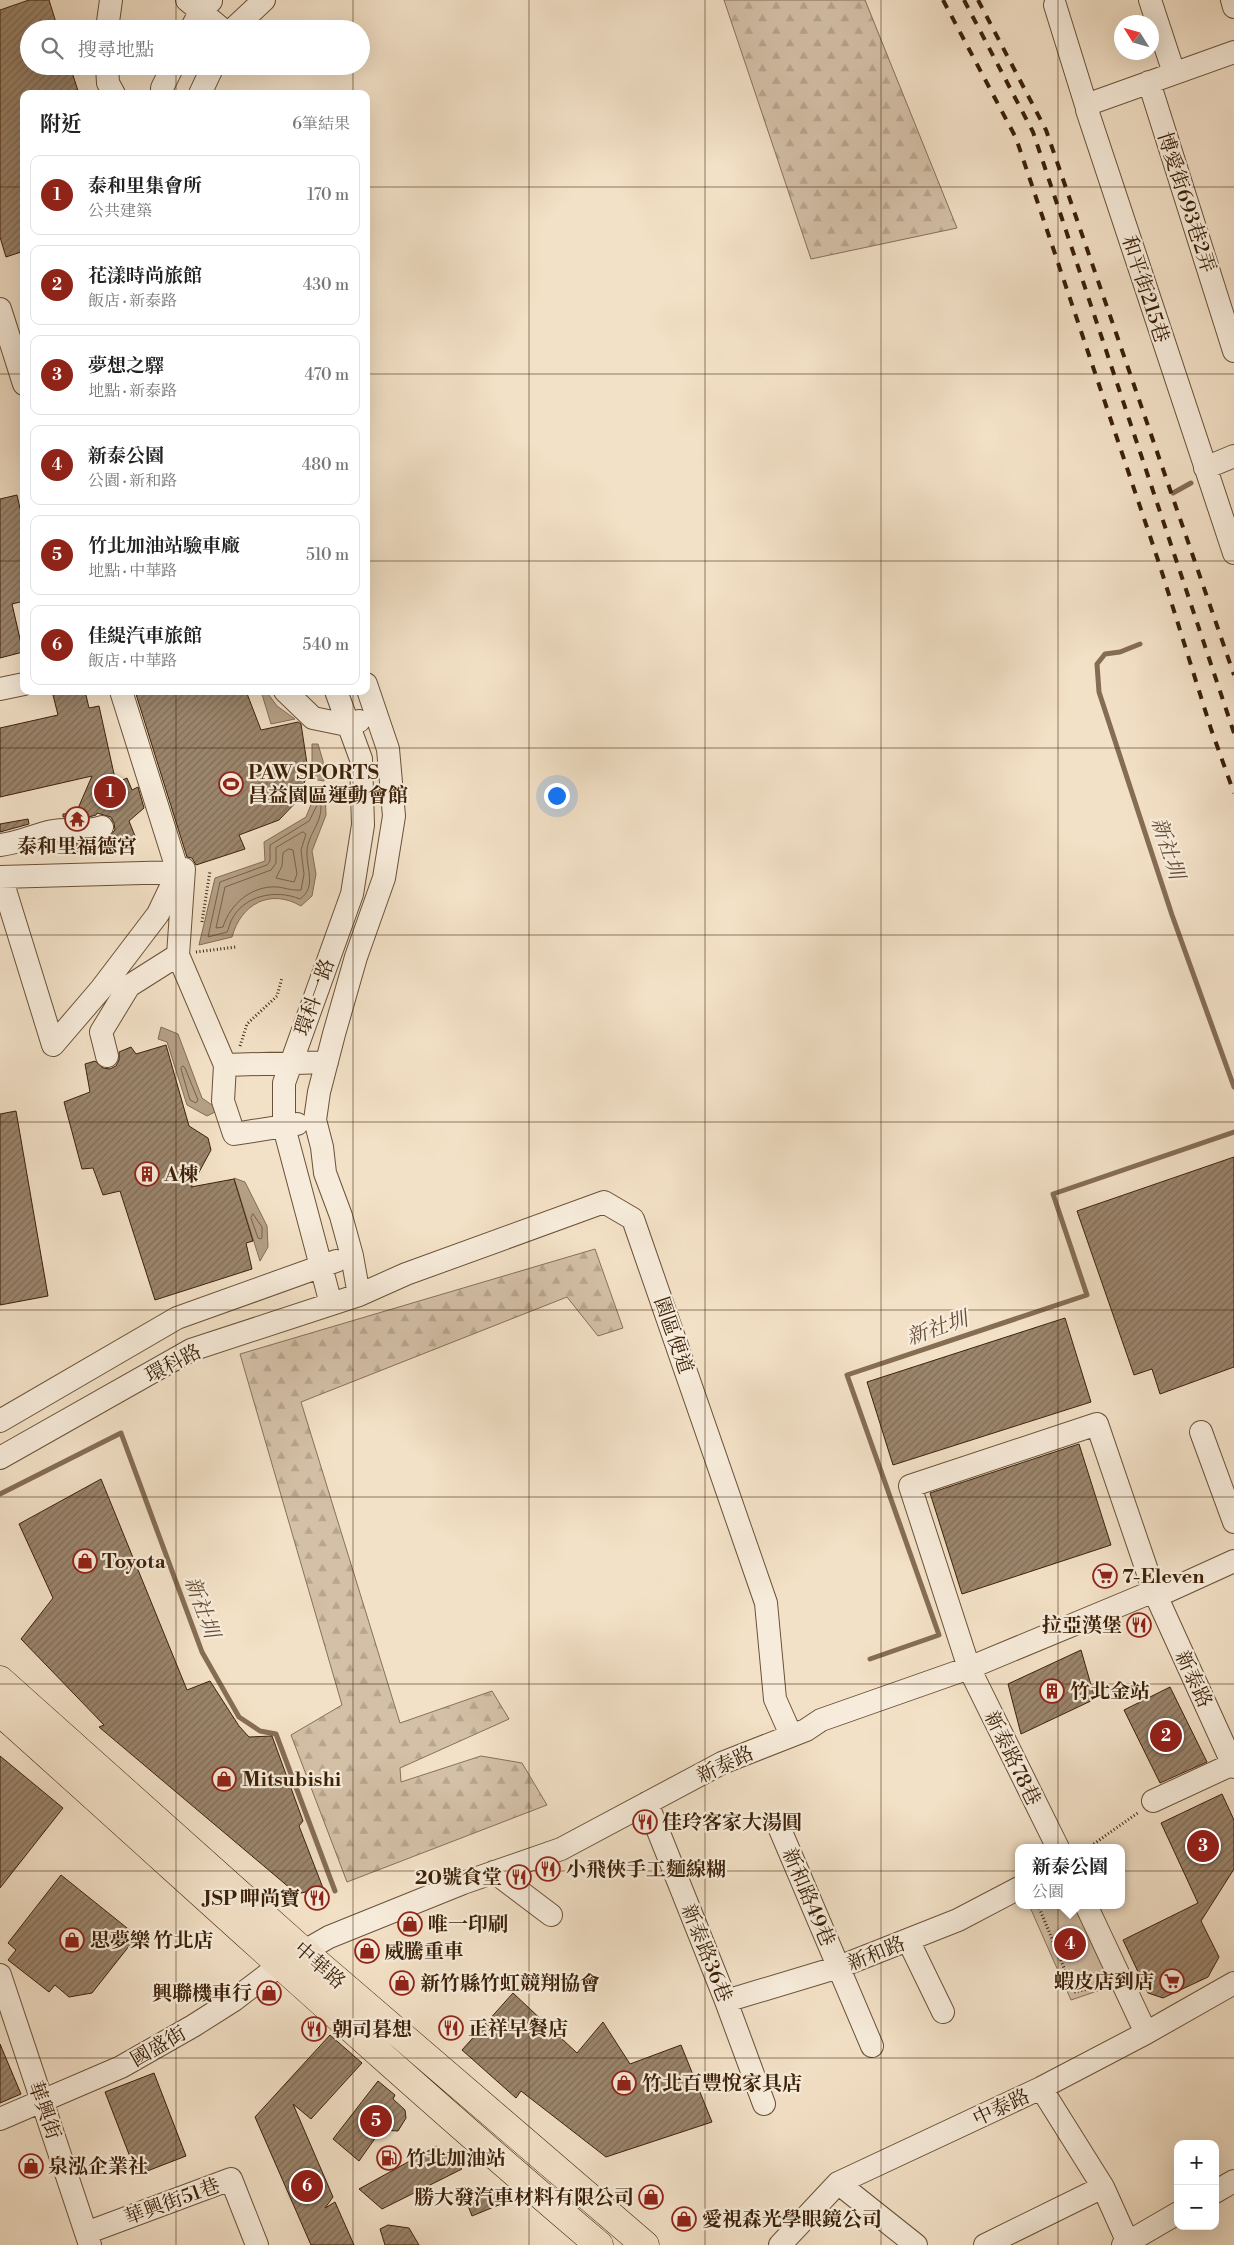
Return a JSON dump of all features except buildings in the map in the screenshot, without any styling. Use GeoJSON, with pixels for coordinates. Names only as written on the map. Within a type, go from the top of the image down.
{"type":"FeatureCollection","features":[{"type":"Feature","properties":{"kind":"main road","name":"中華路"},"geometry":{"type":"LineString","coordinates":[[0,1680],[304,1951],[645,2245]]}},
{"type":"Feature","properties":{"kind":"main road","name":"中華路"},"geometry":{"type":"LineString","coordinates":[[0,1712],[534,2191],[600,2245]]}},
{"type":"Feature","properties":{"kind":"street"},"geometry":{"type":"LineString","coordinates":[[109,20],[111,0]]}},
{"type":"Feature","properties":{"kind":"street"},"geometry":{"type":"LineString","coordinates":[[243,20],[264,0]]}},
{"type":"Feature","properties":{"kind":"street"},"geometry":{"type":"LineString","coordinates":[[1150,0],[1174,73]]}},
{"type":"Feature","properties":{"kind":"street"},"geometry":{"type":"LineString","coordinates":[[1232,0],[1234,7]]}},
{"type":"Feature","properties":{"kind":"street","name":"和平街215巷"},"geometry":{"type":"LineString","coordinates":[[1055,5],[1234,553]]}},
{"type":"Feature","properties":{"kind":"street"},"geometry":{"type":"LineString","coordinates":[[198,10],[211,20]]}},
{"type":"Feature","properties":{"kind":"street"},"geometry":{"type":"LineString","coordinates":[[1087,107],[1149,82],[1234,52]]}},
{"type":"Feature","properties":{"kind":"street"},"geometry":{"type":"LineString","coordinates":[[108,75],[108,83],[112,90]]}},
{"type":"Feature","properties":{"kind":"street"},"geometry":{"type":"LineString","coordinates":[[162,90],[168,75]]}},
{"type":"Feature","properties":{"kind":"street"},"geometry":{"type":"LineString","coordinates":[[202,90],[209,75]]}},
{"type":"Feature","properties":{"kind":"street","name":"博愛街693巷2弄"},"geometry":{"type":"LineString","coordinates":[[1149,82],[1234,351]]}},
{"type":"Feature","properties":{"kind":"street"},"geometry":{"type":"LineString","coordinates":[[0,309],[20,372]]}},
{"type":"Feature","properties":{"kind":"street"},"geometry":{"type":"LineString","coordinates":[[1205,468],[1234,456]]}},
{"type":"Feature","properties":{"kind":"street"},"geometry":{"type":"LineString","coordinates":[[0,689],[20,685]]}},
{"type":"Feature","properties":{"kind":"street"},"geometry":{"type":"LineString","coordinates":[[122,695],[181,871],[188,953],[225,1065],[223,1101],[234,1134],[284,1127],[315,1120]]}},
{"type":"Feature","properties":{"kind":"street"},"geometry":{"type":"LineString","coordinates":[[289,695],[313,718],[347,725],[377,716]]}},
{"type":"Feature","properties":{"kind":"street","name":"環科一路"},"geometry":{"type":"LineString","coordinates":[[331,1304],[284,1127],[284,1083],[352,894],[363,825],[361,759],[337,695]]}},
{"type":"Feature","properties":{"kind":"street","name":"環科一路"},"geometry":{"type":"LineString","coordinates":[[358,1295],[352,1256],[341,1216],[325,1173],[322,1147],[315,1120],[319,1092],[356,957],[384,878],[394,816],[388,749],[370,695]]}},
{"type":"Feature","properties":{"kind":"street"},"geometry":{"type":"LineString","coordinates":[[0,846],[17,844],[53,831],[91,831],[102,827]]}},
{"type":"Feature","properties":{"kind":"street"},"geometry":{"type":"LineString","coordinates":[[181,871],[158,914],[101,989],[54,1045],[0,878],[181,871]]}},
{"type":"Feature","properties":{"kind":"street"},"geometry":{"type":"LineString","coordinates":[[107,1056],[101,1032],[129,986],[188,953]]}},
{"type":"Feature","properties":{"kind":"street"},"geometry":{"type":"LineString","coordinates":[[225,1065],[327,1062]]}},
{"type":"Feature","properties":{"kind":"street","name":"園區便道"},"geometry":{"type":"LineString","coordinates":[[358,1295],[406,1274],[604,1202],[633,1219],[766,1603],[775,1699],[792,1735]]}},
{"type":"Feature","properties":{"kind":"street","name":"環科路"},"geometry":{"type":"LineString","coordinates":[[3,1420],[177,1318],[352,1256]]}},
{"type":"Feature","properties":{"kind":"street","name":"環科路"},"geometry":{"type":"LineString","coordinates":[[0,1458],[191,1350],[358,1295]]}},
{"type":"Feature","properties":{"kind":"street"},"geometry":{"type":"LineString","coordinates":[[3,1420],[22,1446]]}},
{"type":"Feature","properties":{"kind":"street","name":"新泰路78巷"},"geometry":{"type":"LineString","coordinates":[[1056,1844],[969,1668],[910,1486],[1097,1424],[1154,1591]]}},
{"type":"Feature","properties":{"kind":"street"},"geometry":{"type":"LineString","coordinates":[[1201,1432],[1234,1522]]}},
{"type":"Feature","properties":{"kind":"street","name":"新泰路"},"geometry":{"type":"LineString","coordinates":[[1154,1591],[1163,1581],[1234,1550]]}},
{"type":"Feature","properties":{"kind":"street","name":"新泰路"},"geometry":{"type":"LineString","coordinates":[[304,1951],[329,1937],[494,1872],[561,1849],[722,1763],[792,1735],[822,1720],[969,1668],[1154,1591],[1168,1591],[1234,1561]]}},
{"type":"Feature","properties":{"kind":"street","name":"新泰路"},"geometry":{"type":"LineString","coordinates":[[1154,1591],[1233,1765]]}},
{"type":"Feature","properties":{"kind":"street"},"geometry":{"type":"LineString","coordinates":[[1153,1802],[1233,1765]]}},
{"type":"Feature","properties":{"kind":"street","name":"新泰路36巷"},"geometry":{"type":"LineString","coordinates":[[647,1803],[726,2002],[764,2104]]}},
{"type":"Feature","properties":{"kind":"street","name":"新和路49巷"},"geometry":{"type":"LineString","coordinates":[[778,1827],[872,2046]]}},
{"type":"Feature","properties":{"kind":"street"},"geometry":{"type":"LineString","coordinates":[[494,1872],[551,1915]]}},
{"type":"Feature","properties":{"kind":"street","name":"新和路"},"geometry":{"type":"LineString","coordinates":[[726,2002],[839,1967],[958,1920],[1015,1890]]}},
{"type":"Feature","properties":{"kind":"street"},"geometry":{"type":"LineString","coordinates":[[1088,1909],[1146,2033]]}},
{"type":"Feature","properties":{"kind":"street"},"geometry":{"type":"LineString","coordinates":[[908,1940],[943,2012]]}},
{"type":"Feature","properties":{"kind":"street","name":"國盛街"},"geometry":{"type":"LineString","coordinates":[[0,2119],[121,2067],[234,2000],[280,1965],[304,1951]]}},
{"type":"Feature","properties":{"kind":"street","name":"華興街"},"geometry":{"type":"LineString","coordinates":[[0,1975],[88,2239]]}},
{"type":"Feature","properties":{"kind":"street","name":"中泰路"},"geometry":{"type":"LineString","coordinates":[[780,2245],[838,2183],[1041,2088],[1146,2033],[1234,1983]]}},
{"type":"Feature","properties":{"kind":"street"},"geometry":{"type":"LineString","coordinates":[[1041,2088],[1103,2187],[1127,2244],[1174,2215]]}},
{"type":"Feature","properties":{"kind":"street","name":"華興街51巷"},"geometry":{"type":"LineString","coordinates":[[88,2239],[230,2179],[257,2245]]}},
{"type":"Feature","properties":{"kind":"street"},"geometry":{"type":"LineString","coordinates":[[1219,2190],[1234,2182]]}},
{"type":"Feature","properties":{"kind":"street"},"geometry":{"type":"LineString","coordinates":[[838,2183],[916,2245]]}},
{"type":"Feature","properties":{"kind":"street"},"geometry":{"type":"LineString","coordinates":[[985,2245],[1103,2187]]}},
{"type":"Feature","properties":{"kind":"path"},"geometry":{"type":"LineString","coordinates":[[201,925],[210,871]]}},
{"type":"Feature","properties":{"kind":"path"},"geometry":{"type":"LineString","coordinates":[[188,953],[198,943]]}},
{"type":"Feature","properties":{"kind":"path"},"geometry":{"type":"LineString","coordinates":[[225,1065],[238,1052],[247,1024],[277,996],[282,978]]}},
{"type":"Feature","properties":{"kind":"path"},"geometry":{"type":"LineString","coordinates":[[1094,1844],[1153,1802]]}},
{"type":"Feature","properties":{"kind":"path"},"geometry":{"type":"LineString","coordinates":[[1040,1909],[1074,1992],[1110,1984]]}},
{"type":"Feature","properties":{"kind":"path"},"geometry":{"type":"LineString","coordinates":[[1053,1940],[1066,1944],[1086,1938]]}},
{"type":"Feature","properties":{"kind":"green space"},"geometry":{"type":"Polygon","coordinates":[[[724,0],[865,0],[957,228],[811,259],[724,0]]]}},
{"type":"Feature","properties":{"kind":"green space"},"geometry":{"type":"Polygon","coordinates":[[[595,1249],[623,1328],[598,1336],[567,1297],[301,1402],[400,1723],[492,1691],[509,1719],[400,1768],[401,1782],[481,1756],[522,1763],[547,1805],[347,1882],[291,1735],[342,1705],[240,1354],[595,1249]]]}},
{"type":"Feature","properties":{"kind":"green space"},"geometry":{"type":"Polygon","coordinates":[[[1031,1909],[1076,1909],[1115,1985],[1071,2000],[1031,1909]]]}},
{"type":"Feature","properties":{"kind":"water"},"geometry":{"type":"Polygon","coordinates":[[[262,695],[269,695],[277,706],[295,719],[271,724],[262,695]]]}},
{"type":"Feature","properties":{"kind":"water"},"geometry":{"type":"Polygon","coordinates":[[[312,744],[318,744],[323,761],[324,781],[312,779],[312,744]]]}},
{"type":"Feature","properties":{"kind":"water"},"geometry":{"type":"Polygon","coordinates":[[[325,788],[326,815],[312,851],[316,874],[312,896],[301,906],[290,901],[278,899],[258,902],[242,916],[236,925],[232,937],[199,945],[215,878],[265,861],[264,842],[306,817],[316,792],[325,788]]]}},
{"type":"Feature","properties":{"kind":"water"},"geometry":{"type":"Polygon","coordinates":[[[161,1027],[178,1034],[202,1098],[219,1110],[207,1116],[187,1105],[167,1042],[158,1039],[161,1027]]]}},
{"type":"Feature","properties":{"kind":"water"},"geometry":{"type":"Polygon","coordinates":[[[234,1178],[245,1182],[267,1226],[268,1247],[260,1261],[234,1178]]]}},
{"type":"Feature","properties":{"kind":"waterway","name":"新社圳"},"geometry":{"type":"LineString","coordinates":[[1173,493],[1191,483]]}},
{"type":"Feature","properties":{"kind":"waterway","name":"新社圳"},"geometry":{"type":"LineString","coordinates":[[1140,644],[1120,652],[1105,654],[1097,664],[1099,692],[1172,915],[1234,1087]]}},
{"type":"Feature","properties":{"kind":"waterway"},"geometry":{"type":"LineString","coordinates":[[88,850],[106,850]]}},
{"type":"Feature","properties":{"kind":"waterway","name":"新社圳"},"geometry":{"type":"LineString","coordinates":[[870,1659],[939,1635],[847,1375],[1087,1295],[1053,1194],[1234,1132]]}},
{"type":"Feature","properties":{"kind":"waterway","name":"新社圳"},"geometry":{"type":"LineString","coordinates":[[0,1494],[121,1433],[202,1652],[239,1717],[260,1731],[276,1734],[335,1891]]}},
{"type":"Feature","properties":{"kind":"railway"},"geometry":{"type":"LineString","coordinates":[[943,0],[1016,138],[1159,563],[1211,729],[1234,793]]}},
{"type":"Feature","properties":{"kind":"railway"},"geometry":{"type":"LineString","coordinates":[[964,0],[1033,132],[1234,733]]}},
{"type":"Feature","properties":{"kind":"railway"},"geometry":{"type":"LineString","coordinates":[[978,0],[1046,130],[1234,675]]}},
{"type":"Feature","properties":{"kind":"place","name":"PAW SPORTS 昌益園區運動會館"},"geometry":{"type":"Point","coordinates":[231,784]}},
{"type":"Feature","properties":{"kind":"place","name":"泰和里集會所"},"geometry":{"type":"Point","coordinates":[110,792]}},
{"type":"Feature","properties":{"kind":"place","name":"泰和里福德宮"},"geometry":{"type":"Point","coordinates":[77,819]}},
{"type":"Feature","properties":{"kind":"place","name":"A棟"},"geometry":{"type":"Point","coordinates":[147,1174]}},
{"type":"Feature","properties":{"kind":"place","name":"Toyota"},"geometry":{"type":"Point","coordinates":[85,1561]}},
{"type":"Feature","properties":{"kind":"place","name":"7-Eleven"},"geometry":{"type":"Point","coordinates":[1105,1576]}},
{"type":"Feature","properties":{"kind":"place","name":"拉亞漢堡"},"geometry":{"type":"Point","coordinates":[1139,1625]}},
{"type":"Feature","properties":{"kind":"place","name":"竹北金站"},"geometry":{"type":"Point","coordinates":[1052,1691]}},
{"type":"Feature","properties":{"kind":"place","name":"花漾時尚旅館"},"geometry":{"type":"Point","coordinates":[1166,1736]}},
{"type":"Feature","properties":{"kind":"place","name":"Mitsubishi"},"geometry":{"type":"Point","coordinates":[224,1779]}},
{"type":"Feature","properties":{"kind":"place","name":"佳玲客家大湯圓"},"geometry":{"type":"Point","coordinates":[645,1822]}},
{"type":"Feature","properties":{"kind":"place","name":"夢想之驛"},"geometry":{"type":"Point","coordinates":[1203,1846]}},
{"type":"Feature","properties":{"kind":"place","name":"小飛俠手工麵線糊"},"geometry":{"type":"Point","coordinates":[548,1869]}},
{"type":"Feature","properties":{"kind":"place","name":"20號食堂"},"geometry":{"type":"Point","coordinates":[519,1877]}},
{"type":"Feature","properties":{"kind":"place","name":"JSP 呷尚寶"},"geometry":{"type":"Point","coordinates":[317,1898]}},
{"type":"Feature","properties":{"kind":"place","name":"唯一印刷"},"geometry":{"type":"Point","coordinates":[410,1924]}},
{"type":"Feature","properties":{"kind":"place","name":"思夢樂 竹北店"},"geometry":{"type":"Point","coordinates":[72,1940]}},
{"type":"Feature","properties":{"kind":"place","name":"新泰公園"},"geometry":{"type":"Point","coordinates":[1070,1944]}},
{"type":"Feature","properties":{"kind":"place","name":"威騰重車"},"geometry":{"type":"Point","coordinates":[367,1951]}},
{"type":"Feature","properties":{"kind":"place","name":"蝦皮店到店"},"geometry":{"type":"Point","coordinates":[1172,1981]}},
{"type":"Feature","properties":{"kind":"place","name":"新竹縣竹虹競翔協會"},"geometry":{"type":"Point","coordinates":[402,1983]}},
{"type":"Feature","properties":{"kind":"place","name":"興聯機車行"},"geometry":{"type":"Point","coordinates":[269,1993]}},
{"type":"Feature","properties":{"kind":"place","name":"正祥早餐店"},"geometry":{"type":"Point","coordinates":[451,2028]}},
{"type":"Feature","properties":{"kind":"place","name":"朝司暮想"},"geometry":{"type":"Point","coordinates":[314,2029]}},
{"type":"Feature","properties":{"kind":"place","name":"竹北百豐悅家具店"},"geometry":{"type":"Point","coordinates":[624,2083]}},
{"type":"Feature","properties":{"kind":"place","name":"竹北加油站驗車廠"},"geometry":{"type":"Point","coordinates":[376,2121]}},
{"type":"Feature","properties":{"kind":"place","name":"竹北加油站"},"geometry":{"type":"Point","coordinates":[389,2158]}},
{"type":"Feature","properties":{"kind":"place","name":"泉泓企業社"},"geometry":{"type":"Point","coordinates":[31,2166]}},
{"type":"Feature","properties":{"kind":"place","name":"佳緹汽車旅館"},"geometry":{"type":"Point","coordinates":[307,2186]}},
{"type":"Feature","properties":{"kind":"place","name":"勝大發汽車材料有限公司"},"geometry":{"type":"Point","coordinates":[651,2197]}},
{"type":"Feature","properties":{"kind":"place","name":"愛視森光學眼鏡公司"},"geometry":{"type":"Point","coordinates":[684,2219]}}]}
